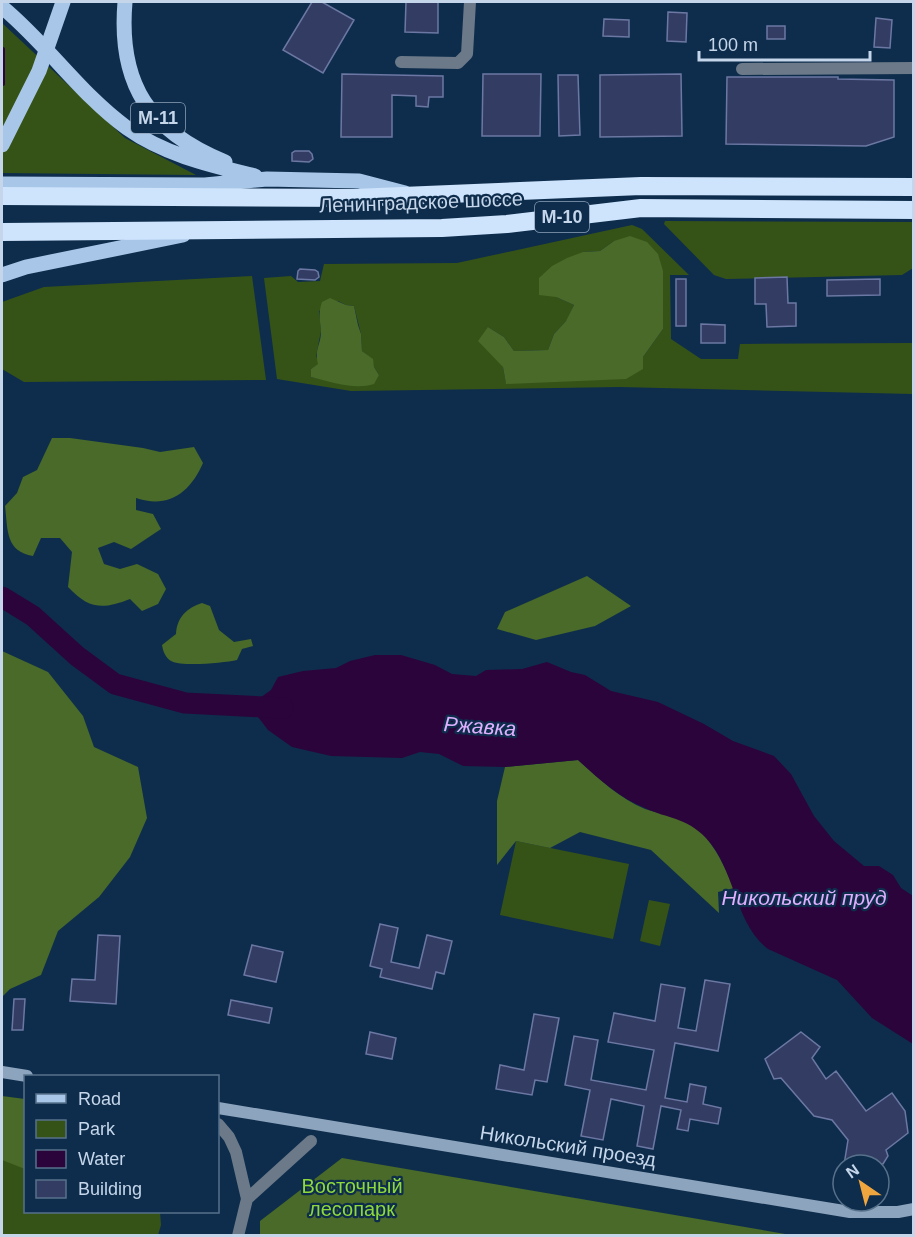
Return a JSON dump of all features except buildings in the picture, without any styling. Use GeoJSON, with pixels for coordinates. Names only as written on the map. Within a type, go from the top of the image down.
{"type":"FeatureCollection","features":[{"type":"Feature","properties":{"kind":"highway","name":"Ленинградское шоссе"},"geometry":{"type":"LineString","coordinates":[[2,196],[354,198],[641,186],[914,187]]}},
{"type":"Feature","properties":{"kind":"highway","name":"Ленинградское шоссе"},"geometry":{"type":"LineString","coordinates":[[2,232],[442,228],[507,224],[641,208],[914,210]]}},
{"type":"Feature","properties":{"kind":"main road"},"geometry":{"type":"LineString","coordinates":[[2,145],[39,71],[63,2]]}},
{"type":"Feature","properties":{"kind":"main road","name":"М-11"},"geometry":{"type":"LineString","coordinates":[[125,2],[124,39],[128,69],[140,96],[150,109],[177,138],[217,159],[267,179]]}},
{"type":"Feature","properties":{"kind":"main road"},"geometry":{"type":"LineString","coordinates":[[2,7],[25,26],[87,93],[128,128],[165,149],[194,161],[267,179]]}},
{"type":"Feature","properties":{"kind":"main road","name":"М-10"},"geometry":{"type":"LineString","coordinates":[[2,184],[205,185],[267,179],[359,181],[411,194]]}},
{"type":"Feature","properties":{"kind":"main road"},"geometry":{"type":"LineString","coordinates":[[2,275],[26,267],[210,230]]}},
{"type":"Feature","properties":{"kind":"street"},"geometry":{"type":"LineString","coordinates":[[401,62],[458,63],[467,54],[470,2]]}},
{"type":"Feature","properties":{"kind":"street"},"geometry":{"type":"LineString","coordinates":[[742,69],[914,68]]}},
{"type":"Feature","properties":{"kind":"street"},"geometry":{"type":"LineString","coordinates":[[2,1072],[24,1076]]}},
{"type":"Feature","properties":{"kind":"street","name":"Никольский проезд"},"geometry":{"type":"LineString","coordinates":[[219,1108],[850,1212],[898,1212],[914,1209]]}},
{"type":"Feature","properties":{"kind":"street"},"geometry":{"type":"LineString","coordinates":[[219,1125],[231,1133],[247,1199],[238,1236]]}},
{"type":"Feature","properties":{"kind":"street"},"geometry":{"type":"LineString","coordinates":[[247,1199],[311,1141]]}},
{"type":"Feature","properties":{"kind":"green space"},"geometry":{"type":"Polygon","coordinates":[[[2,23],[125,138],[196,175],[2,173],[2,23]]]}},
{"type":"Feature","properties":{"kind":"green space"},"geometry":{"type":"Polygon","coordinates":[[[665,221],[913,222],[913,268],[902,275],[726,279],[714,275],[664,224],[665,221]]]}},
{"type":"Feature","properties":{"kind":"green space"},"geometry":{"type":"Polygon","coordinates":[[[632,225],[642,229],[689,275],[670,275],[671,339],[701,359],[738,359],[740,344],[913,343],[913,394],[620,387],[351,391],[277,379],[264,278],[291,276],[298,282],[320,281],[324,264],[457,263],[632,225]],[[614,241],[600,251],[583,252],[556,297],[574,305],[567,320],[554,334],[548,350],[514,351],[504,337],[488,327],[503,367],[506,383],[643,357],[663,329],[614,241]],[[338,301],[319,311],[321,331],[316,356],[319,364],[311,369],[311,377],[356,386],[379,375],[372,359],[362,351],[361,334],[354,306],[338,301]]]}},
{"type":"Feature","properties":{"kind":"green space"},"geometry":{"type":"Polygon","coordinates":[[[630,236],[647,242],[658,254],[663,271],[663,329],[643,357],[643,369],[626,379],[506,384],[503,367],[478,341],[488,327],[504,337],[514,351],[548,350],[554,334],[566,321],[574,305],[556,297],[539,295],[539,278],[552,266],[567,258],[583,252],[600,251],[614,241],[630,236]]]}},
{"type":"Feature","properties":{"kind":"green space"},"geometry":{"type":"Polygon","coordinates":[[[252,276],[266,380],[24,382],[2,369],[2,302],[44,287],[252,276]]]}},
{"type":"Feature","properties":{"kind":"green space"},"geometry":{"type":"Polygon","coordinates":[[[330,298],[354,306],[361,334],[362,351],[373,359],[374,367],[379,375],[374,384],[351,386],[311,377],[311,369],[318,364],[321,306],[322,302],[330,298]]]}},
{"type":"Feature","properties":{"kind":"green space"},"geometry":{"type":"Polygon","coordinates":[[[52,438],[70,438],[160,452],[194,447],[203,463],[192,483],[185,490],[168,500],[148,501],[136,498],[136,510],[153,514],[161,529],[131,549],[114,542],[98,548],[104,564],[120,569],[137,564],[158,574],[166,589],[158,604],[142,611],[130,599],[104,606],[89,603],[68,587],[72,552],[60,538],[41,538],[33,556],[17,549],[13,544],[8,531],[5,506],[17,493],[23,477],[37,470],[52,438]]]}},
{"type":"Feature","properties":{"kind":"green space"},"geometry":{"type":"Polygon","coordinates":[[[587,576],[631,606],[595,626],[536,640],[497,629],[505,612],[587,576]]]}},
{"type":"Feature","properties":{"kind":"green space"},"geometry":{"type":"Polygon","coordinates":[[[202,603],[210,606],[219,630],[234,642],[251,639],[253,646],[242,649],[237,660],[184,664],[171,661],[166,656],[162,645],[176,634],[178,623],[184,614],[202,603]]]}},
{"type":"Feature","properties":{"kind":"green space"},"geometry":{"type":"Polygon","coordinates":[[[2,651],[48,672],[83,716],[94,747],[138,767],[147,818],[130,857],[99,897],[58,931],[41,975],[10,989],[2,997],[2,651]]]}},
{"type":"Feature","properties":{"kind":"green space"},"geometry":{"type":"Polygon","coordinates":[[[578,760],[610,788],[627,799],[645,809],[681,819],[700,831],[720,858],[734,888],[718,892],[719,913],[651,850],[580,832],[550,848],[516,841],[497,865],[497,801],[505,767],[578,760]]]}},
{"type":"Feature","properties":{"kind":"green space"},"geometry":{"type":"Polygon","coordinates":[[[516,841],[629,864],[613,939],[500,915],[516,841]]]}},
{"type":"Feature","properties":{"kind":"green space"},"geometry":{"type":"Polygon","coordinates":[[[649,900],[670,904],[660,946],[640,941],[649,900]]]}},
{"type":"Feature","properties":{"kind":"green space"},"geometry":{"type":"Polygon","coordinates":[[[2,1096],[24,1099],[24,1169],[2,1160],[2,1096]]]}},
{"type":"Feature","properties":{"kind":"green space"},"geometry":{"type":"Polygon","coordinates":[[[2,1152],[24,1157],[24,1213],[160,1213],[161,1225],[158,1235],[2,1235],[2,1152]]]}},
{"type":"Feature","properties":{"kind":"green space","name":"Восточный лесопарк"},"geometry":{"type":"Polygon","coordinates":[[[342,1158],[791,1235],[260,1235],[260,1221],[342,1158]]]}},
{"type":"Feature","properties":{"kind":"water","name":"Никольский пруд"},"geometry":{"type":"Polygon","coordinates":[[[375,655],[401,655],[435,665],[452,674],[476,676],[486,670],[522,669],[547,662],[585,675],[611,691],[658,702],[733,741],[774,756],[791,774],[814,816],[834,841],[864,866],[879,866],[893,875],[901,888],[913,896],[913,1044],[872,1018],[837,980],[768,949],[748,925],[724,865],[716,851],[699,831],[684,822],[653,812],[626,799],[578,760],[505,767],[463,766],[439,754],[420,752],[402,758],[331,756],[292,747],[268,730],[255,713],[257,700],[271,690],[278,677],[303,671],[336,668],[350,661],[375,655]]]}},
{"type":"Feature","properties":{"kind":"waterway"},"geometry":{"type":"LineString","coordinates":[[3,49],[3,84]]}},
{"type":"Feature","properties":{"kind":"waterway","name":"Ржавка"},"geometry":{"type":"LineString","coordinates":[[2,597],[33,616],[77,656],[115,684],[185,703],[283,708]]}}]}
